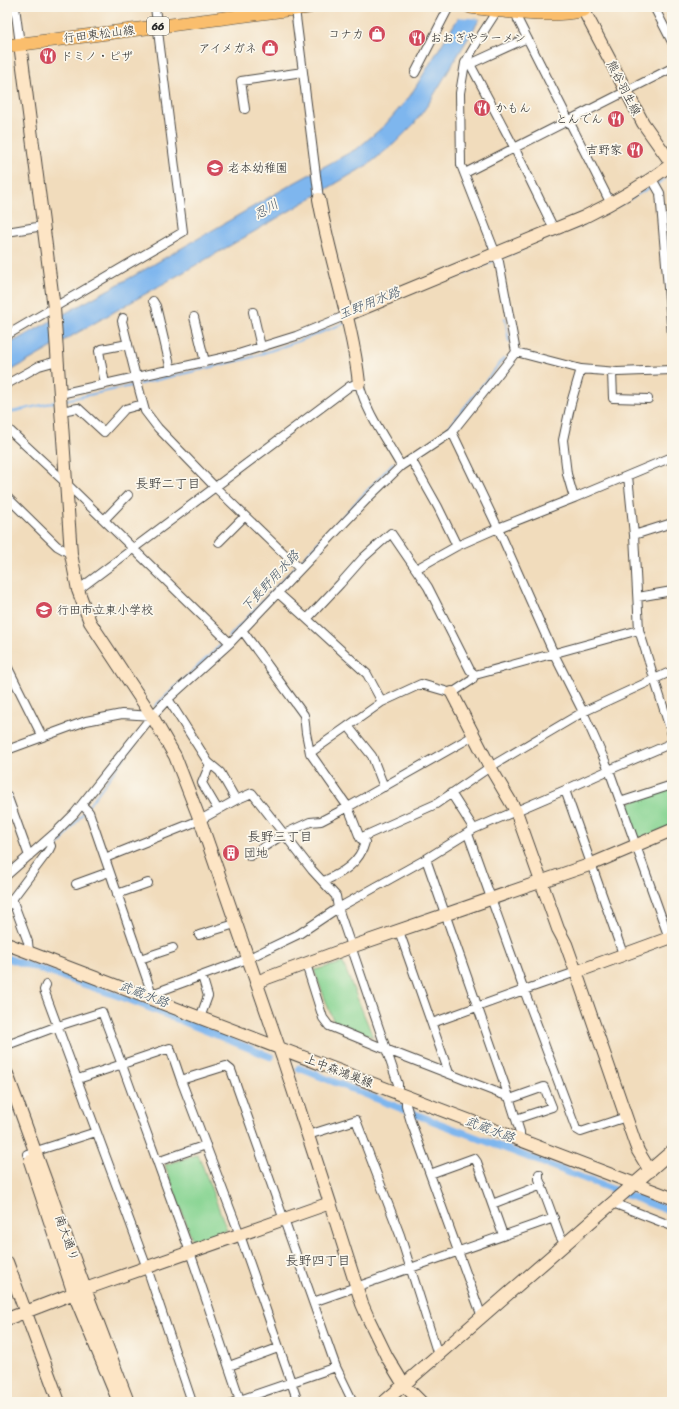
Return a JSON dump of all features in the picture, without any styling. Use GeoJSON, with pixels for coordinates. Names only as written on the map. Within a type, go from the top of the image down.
{"type":"FeatureCollection","features":[{"type":"Feature","properties":{"kind":"main road","name":"行田東松山線"},"geometry":{"type":"LineString","coordinates":[[13,45],[309,7]]}},
{"type":"Feature","properties":{"kind":"main road"},"geometry":{"type":"LineString","coordinates":[[470,7],[516,12],[560,13],[574,13],[586,8]]}},
{"type":"Feature","properties":{"kind":"street"},"geometry":{"type":"LineString","coordinates":[[15,7],[13,45],[43,226],[54,310],[71,554],[78,590],[90,622],[152,716],[175,756],[200,820],[256,982],[308,1135],[356,1286],[371,1326],[404,1385],[421,1402]]}},
{"type":"Feature","properties":{"kind":"street"},"geometry":{"type":"LineString","coordinates":[[7,335],[54,310],[183,232],[155,7]]}},
{"type":"Feature","properties":{"kind":"street"},"geometry":{"type":"LineString","coordinates":[[414,73],[450,7]]}},
{"type":"Feature","properties":{"kind":"street"},"geometry":{"type":"LineString","coordinates":[[654,7],[672,42]]}},
{"type":"Feature","properties":{"kind":"street"},"geometry":{"type":"LineString","coordinates":[[295,8],[323,223],[355,349],[359,383],[370,412],[401,466]]}},
{"type":"Feature","properties":{"kind":"street","name":"熊谷羽生線"},"geometry":{"type":"LineString","coordinates":[[586,8],[626,91],[646,128],[672,164]]}},
{"type":"Feature","properties":{"kind":"street"},"geometry":{"type":"LineString","coordinates":[[7,875],[48,839],[82,805],[152,716],[228,640],[242,630],[278,593],[298,566],[401,466],[452,432],[516,352],[497,257],[461,165],[460,93],[468,64],[480,37],[497,9]]}},
{"type":"Feature","properties":{"kind":"street"},"geometry":{"type":"LineString","coordinates":[[516,12],[518,20],[611,204]]}},
{"type":"Feature","properties":{"kind":"street"},"geometry":{"type":"LineString","coordinates":[[468,64],[527,38]]}},
{"type":"Feature","properties":{"kind":"street"},"geometry":{"type":"LineString","coordinates":[[468,64],[514,147],[554,229]]}},
{"type":"Feature","properties":{"kind":"street"},"geometry":{"type":"LineString","coordinates":[[465,173],[672,68]]}},
{"type":"Feature","properties":{"kind":"street"},"geometry":{"type":"LineString","coordinates":[[245,109],[241,80],[303,72]]}},
{"type":"Feature","properties":{"kind":"street"},"geometry":{"type":"LineString","coordinates":[[60,394],[106,384],[137,381],[171,370],[261,347],[348,319],[497,257],[554,229],[584,217],[655,183],[672,164]]}},
{"type":"Feature","properties":{"kind":"street"},"geometry":{"type":"LineString","coordinates":[[655,183],[660,193],[670,288],[672,335]]}},
{"type":"Feature","properties":{"kind":"street"},"geometry":{"type":"LineString","coordinates":[[7,232],[43,226]]}},
{"type":"Feature","properties":{"kind":"street"},"geometry":{"type":"LineString","coordinates":[[153,301],[156,306],[171,370]]}},
{"type":"Feature","properties":{"kind":"street"},"geometry":{"type":"LineString","coordinates":[[253,312],[261,347]]}},
{"type":"Feature","properties":{"kind":"street"},"geometry":{"type":"LineString","coordinates":[[194,317],[205,362]]}},
{"type":"Feature","properties":{"kind":"street"},"geometry":{"type":"LineString","coordinates":[[123,318],[122,321],[145,411],[158,428],[215,487],[298,566]]}},
{"type":"Feature","properties":{"kind":"street"},"geometry":{"type":"LineString","coordinates":[[106,384],[99,351],[102,349],[128,344]]}},
{"type":"Feature","properties":{"kind":"street"},"geometry":{"type":"LineString","coordinates":[[516,352],[581,369],[612,372],[672,370]]}},
{"type":"Feature","properties":{"kind":"street"},"geometry":{"type":"LineString","coordinates":[[7,384],[57,357]]}},
{"type":"Feature","properties":{"kind":"street"},"geometry":{"type":"LineString","coordinates":[[574,498],[567,474],[563,440],[571,403],[581,369]]}},
{"type":"Feature","properties":{"kind":"street"},"geometry":{"type":"LineString","coordinates":[[612,372],[613,398],[648,399]]}},
{"type":"Feature","properties":{"kind":"street"},"geometry":{"type":"LineString","coordinates":[[78,590],[350,386],[359,383]]}},
{"type":"Feature","properties":{"kind":"street"},"geometry":{"type":"LineString","coordinates":[[61,411],[78,408],[104,432],[125,409],[143,404]]}},
{"type":"Feature","properties":{"kind":"street"},"geometry":{"type":"LineString","coordinates":[[7,428],[228,640]]}},
{"type":"Feature","properties":{"kind":"street"},"geometry":{"type":"LineString","coordinates":[[432,1023],[670,937],[609,770],[583,712],[554,654],[498,528],[452,432]]}},
{"type":"Feature","properties":{"kind":"street"},"geometry":{"type":"LineString","coordinates":[[416,569],[457,546],[498,528],[672,457]]}},
{"type":"Feature","properties":{"kind":"street"},"geometry":{"type":"LineString","coordinates":[[411,460],[438,506],[457,546]]}},
{"type":"Feature","properties":{"kind":"street"},"geometry":{"type":"LineString","coordinates":[[628,476],[634,535],[639,630],[672,735]]}},
{"type":"Feature","properties":{"kind":"street"},"geometry":{"type":"LineString","coordinates":[[104,520],[128,495]]}},
{"type":"Feature","properties":{"kind":"street"},"geometry":{"type":"LineString","coordinates":[[7,497],[58,546],[71,554]]}},
{"type":"Feature","properties":{"kind":"street"},"geometry":{"type":"LineString","coordinates":[[219,542],[245,516]]}},
{"type":"Feature","properties":{"kind":"street"},"geometry":{"type":"LineString","coordinates":[[634,535],[672,523]]}},
{"type":"Feature","properties":{"kind":"street"},"geometry":{"type":"LineString","coordinates":[[307,619],[363,558],[391,533],[428,587],[470,670],[474,675]]}},
{"type":"Feature","properties":{"kind":"street"},"geometry":{"type":"LineString","coordinates":[[638,597],[672,591]]}},
{"type":"Feature","properties":{"kind":"street"},"geometry":{"type":"LineString","coordinates":[[278,593],[367,674],[382,702]]}},
{"type":"Feature","properties":{"kind":"street"},"geometry":{"type":"LineString","coordinates":[[242,630],[304,715],[310,752],[348,807],[360,838],[365,842],[362,851],[354,862],[338,875],[324,881]]}},
{"type":"Feature","properties":{"kind":"street"},"geometry":{"type":"LineString","coordinates":[[474,675],[639,630]]}},
{"type":"Feature","properties":{"kind":"street"},"geometry":{"type":"LineString","coordinates":[[7,666],[42,736]]}},
{"type":"Feature","properties":{"kind":"street"},"geometry":{"type":"LineString","coordinates":[[360,838],[436,804],[490,767],[583,712],[672,671]]}},
{"type":"Feature","properties":{"kind":"street"},"geometry":{"type":"LineString","coordinates":[[452,693],[472,680],[474,675]]}},
{"type":"Feature","properties":{"kind":"street"},"geometry":{"type":"LineString","coordinates":[[310,752],[382,702],[421,684],[452,693],[490,767],[516,811],[558,929],[566,944],[638,1151],[650,1171]]}},
{"type":"Feature","properties":{"kind":"street"},"geometry":{"type":"LineString","coordinates":[[168,699],[208,762],[220,772],[236,800]]}},
{"type":"Feature","properties":{"kind":"street"},"geometry":{"type":"LineString","coordinates":[[7,750],[86,721],[122,714],[152,716]]}},
{"type":"Feature","properties":{"kind":"street"},"geometry":{"type":"LineString","coordinates":[[348,726],[372,756],[384,787]]}},
{"type":"Feature","properties":{"kind":"street"},"geometry":{"type":"LineString","coordinates":[[250,856],[284,834],[310,822],[321,821],[348,807],[474,735]]}},
{"type":"Feature","properties":{"kind":"street"},"geometry":{"type":"LineString","coordinates":[[82,805],[88,812],[105,858],[140,959],[151,997],[247,959],[298,934],[338,908],[426,859],[471,831],[672,743]]}},
{"type":"Feature","properties":{"kind":"street"},"geometry":{"type":"LineString","coordinates":[[210,764],[202,783],[218,810]]}},
{"type":"Feature","properties":{"kind":"street"},"geometry":{"type":"LineString","coordinates":[[620,802],[672,785]]}},
{"type":"Feature","properties":{"kind":"street"},"geometry":{"type":"LineString","coordinates":[[566,790],[623,954]]}},
{"type":"Feature","properties":{"kind":"street"},"geometry":{"type":"LineString","coordinates":[[105,858],[200,820],[252,793],[312,870],[324,881],[336,896],[338,908],[385,1050],[482,1317]]}},
{"type":"Feature","properties":{"kind":"street"},"geometry":{"type":"LineString","coordinates":[[451,793],[471,831],[492,898],[524,990],[576,1129],[581,1132],[626,1116]]}},
{"type":"Feature","properties":{"kind":"street"},"geometry":{"type":"LineString","coordinates":[[7,795],[29,856]]}},
{"type":"Feature","properties":{"kind":"street"},"geometry":{"type":"LineString","coordinates":[[256,982],[351,947],[592,864],[672,830]]}},
{"type":"Feature","properties":{"kind":"street"},"geometry":{"type":"LineString","coordinates":[[29,952],[28,942],[12,903],[50,850],[51,846],[48,839]]}},
{"type":"Feature","properties":{"kind":"street"},"geometry":{"type":"LineString","coordinates":[[426,859],[509,1098],[520,1132],[520,1140]]}},
{"type":"Feature","properties":{"kind":"street"},"geometry":{"type":"LineString","coordinates":[[76,884],[109,872]]}},
{"type":"Feature","properties":{"kind":"street"},"geometry":{"type":"LineString","coordinates":[[117,894],[148,883]]}},
{"type":"Feature","properties":{"kind":"street"},"geometry":{"type":"LineString","coordinates":[[199,936],[235,924]]}},
{"type":"Feature","properties":{"kind":"street"},"geometry":{"type":"LineString","coordinates":[[399,931],[449,1073]]}},
{"type":"Feature","properties":{"kind":"street","name":"上中森鴻巣線"},"geometry":{"type":"LineString","coordinates":[[7,944],[151,997],[200,1018],[403,1097],[520,1140],[632,1186],[672,1198]]}},
{"type":"Feature","properties":{"kind":"street"},"geometry":{"type":"LineString","coordinates":[[140,959],[173,948]]}},
{"type":"Feature","properties":{"kind":"street"},"geometry":{"type":"LineString","coordinates":[[306,964],[323,1018],[329,1026],[385,1050],[449,1073],[509,1098],[544,1087],[552,1107],[516,1120]]}},
{"type":"Feature","properties":{"kind":"street"},"geometry":{"type":"LineString","coordinates":[[200,1018],[208,996],[202,976]]}},
{"type":"Feature","properties":{"kind":"street"},"geometry":{"type":"LineString","coordinates":[[46,985],[44,990],[147,1268],[192,1402]]}},
{"type":"Feature","properties":{"kind":"street"},"geometry":{"type":"LineString","coordinates":[[7,1045],[103,1010],[190,1252],[229,1366],[237,1401],[336,1367]]}},
{"type":"Feature","properties":{"kind":"street"},"geometry":{"type":"LineString","coordinates":[[78,1079],[170,1048],[240,1235],[298,1402]]}},
{"type":"Feature","properties":{"kind":"street"},"geometry":{"type":"LineString","coordinates":[[181,1080],[226,1066],[231,1070],[336,1367],[353,1402]]}},
{"type":"Feature","properties":{"kind":"street","name":"南大通り"},"geometry":{"type":"LineString","coordinates":[[7,1074],[31,1152],[119,1402]]}},
{"type":"Feature","properties":{"kind":"street","name":"南大通り"},"geometry":{"type":"LineString","coordinates":[[7,1098],[31,1152]]}},
{"type":"Feature","properties":{"kind":"street"},"geometry":{"type":"LineString","coordinates":[[308,1135],[356,1120],[400,1235],[409,1268],[438,1355]]}},
{"type":"Feature","properties":{"kind":"street"},"geometry":{"type":"LineString","coordinates":[[31,1152],[96,1132]]}},
{"type":"Feature","properties":{"kind":"street"},"geometry":{"type":"LineString","coordinates":[[158,1162],[206,1145]]}},
{"type":"Feature","properties":{"kind":"street"},"geometry":{"type":"LineString","coordinates":[[384,1402],[672,1152]]}},
{"type":"Feature","properties":{"kind":"street"},"geometry":{"type":"LineString","coordinates":[[430,1174],[474,1158],[477,1162],[503,1235]]}},
{"type":"Feature","properties":{"kind":"street"},"geometry":{"type":"LineString","coordinates":[[539,1174],[539,1179],[560,1236],[566,1245]]}},
{"type":"Feature","properties":{"kind":"street"},"geometry":{"type":"LineString","coordinates":[[492,1204],[542,1185]]}},
{"type":"Feature","properties":{"kind":"street"},"geometry":{"type":"LineString","coordinates":[[615,1201],[672,1226]]}},
{"type":"Feature","properties":{"kind":"street"},"geometry":{"type":"LineString","coordinates":[[7,1319],[80,1291],[330,1203]]}},
{"type":"Feature","properties":{"kind":"street"},"geometry":{"type":"LineString","coordinates":[[313,1302],[554,1218]]}},
{"type":"Feature","properties":{"kind":"street"},"geometry":{"type":"LineString","coordinates":[[7,1262],[59,1402]]}},
{"type":"Feature","properties":{"kind":"street","name":"南大通り"},"geometry":{"type":"LineString","coordinates":[[80,1291],[128,1402]]}},
{"type":"Feature","properties":{"kind":"street"},"geometry":{"type":"LineString","coordinates":[[229,1366],[278,1348]]}},
{"type":"Feature","properties":{"kind":"green space"},"geometry":{"type":"Polygon","coordinates":[[[672,788],[672,825],[638,840],[625,804],[672,788]]]}},
{"type":"Feature","properties":{"kind":"green space"},"geometry":{"type":"Polygon","coordinates":[[[343,963],[373,1037],[333,1020],[314,970],[343,963]]]}},
{"type":"Feature","properties":{"kind":"green space"},"geometry":{"type":"Polygon","coordinates":[[[198,1154],[227,1230],[193,1242],[165,1165],[198,1154]]]}},
{"type":"Feature","properties":{"kind":"water","name":"忍川"},"geometry":{"type":"Polygon","coordinates":[[[465,7],[487,7],[429,103],[414,124],[395,143],[369,164],[245,237],[7,373],[7,345],[137,274],[294,183],[358,148],[385,125],[410,96],[465,7]]]}},
{"type":"Feature","properties":{"kind":"pier"},"geometry":{"type":"Polygon","coordinates":[[[462,7],[489,7],[482,19],[456,17],[462,7]]]}},
{"type":"Feature","properties":{"kind":"waterway","name":"玉野用水路"},"geometry":{"type":"LineString","coordinates":[[657,184],[664,179]]}},
{"type":"Feature","properties":{"kind":"waterway","name":"玉野用水路"},"geometry":{"type":"LineString","coordinates":[[599,216],[653,186]]}},
{"type":"Feature","properties":{"kind":"waterway","name":"玉野用水路"},"geometry":{"type":"LineString","coordinates":[[574,228],[585,223]]}},
{"type":"Feature","properties":{"kind":"waterway","name":"玉野用水路"},"geometry":{"type":"LineString","coordinates":[[500,258],[524,248]]}},
{"type":"Feature","properties":{"kind":"waterway","name":"玉野用水路"},"geometry":{"type":"LineString","coordinates":[[452,278],[496,260]]}},
{"type":"Feature","properties":{"kind":"waterway","name":"玉野用水路"},"geometry":{"type":"LineString","coordinates":[[352,319],[365,314]]}},
{"type":"Feature","properties":{"kind":"waterway","name":"下長野用水路"},"geometry":{"type":"LineString","coordinates":[[505,318],[509,342]]}},
{"type":"Feature","properties":{"kind":"waterway","name":"玉野用水路"},"geometry":{"type":"LineString","coordinates":[[140,384],[246,359],[345,323]]}},
{"type":"Feature","properties":{"kind":"waterway","name":"下長野用水路"},"geometry":{"type":"LineString","coordinates":[[433,440],[444,433],[504,358]]}},
{"type":"Feature","properties":{"kind":"waterway","name":"玉野用水路"},"geometry":{"type":"LineString","coordinates":[[65,400],[136,385]]}},
{"type":"Feature","properties":{"kind":"waterway","name":"玉野用水路"},"geometry":{"type":"LineString","coordinates":[[7,413],[55,402]]}},
{"type":"Feature","properties":{"kind":"waterway","name":"下長野用水路"},"geometry":{"type":"LineString","coordinates":[[401,459],[416,451]]}},
{"type":"Feature","properties":{"kind":"waterway","name":"下長野用水路"},"geometry":{"type":"LineString","coordinates":[[298,564],[393,463]]}},
{"type":"Feature","properties":{"kind":"waterway","name":"下長野用水路"},"geometry":{"type":"LineString","coordinates":[[228,638],[295,567]]}},
{"type":"Feature","properties":{"kind":"waterway","name":"下長野用水路"},"geometry":{"type":"LineString","coordinates":[[155,706],[225,641]]}},
{"type":"Feature","properties":{"kind":"waterway","name":"下長野用水路"},"geometry":{"type":"LineString","coordinates":[[89,805],[137,741]]}},
{"type":"Feature","properties":{"kind":"waterway","name":"下長野用水路"},"geometry":{"type":"LineString","coordinates":[[16,902],[83,813]]}},
{"type":"Feature","properties":{"kind":"waterway","name":"下長野用水路"},"geometry":{"type":"LineString","coordinates":[[7,913],[12,907]]}},
{"type":"Feature","properties":{"kind":"waterway","name":"武蔵水路"},"geometry":{"type":"LineString","coordinates":[[7,958],[130,1000],[271,1057]]}},
{"type":"Feature","properties":{"kind":"waterway","name":"武蔵水路"},"geometry":{"type":"LineString","coordinates":[[299,1068],[420,1116],[672,1212]]}},
{"type":"Feature","properties":{"kind":"place","name":"コナカ"},"geometry":{"type":"Point","coordinates":[377,34]}},
{"type":"Feature","properties":{"kind":"place","name":"おおぎやラーメン"},"geometry":{"type":"Point","coordinates":[417,38]}},
{"type":"Feature","properties":{"kind":"place","name":"アイメガネ"},"geometry":{"type":"Point","coordinates":[270,48]}},
{"type":"Feature","properties":{"kind":"place","name":"ドミノ・ピザ"},"geometry":{"type":"Point","coordinates":[48,56]}},
{"type":"Feature","properties":{"kind":"place","name":"かもん"},"geometry":{"type":"Point","coordinates":[482,108]}},
{"type":"Feature","properties":{"kind":"place","name":"とんでん"},"geometry":{"type":"Point","coordinates":[616,119]}},
{"type":"Feature","properties":{"kind":"place","name":"吉野家"},"geometry":{"type":"Point","coordinates":[635,150]}},
{"type":"Feature","properties":{"kind":"place","name":"老本幼稚園"},"geometry":{"type":"Point","coordinates":[215,168]}},
{"type":"Feature","properties":{"kind":"place","name":"行田市立東小学校"},"geometry":{"type":"Point","coordinates":[44,610]}},
{"type":"Feature","properties":{"kind":"place","name":"団地"},"geometry":{"type":"Point","coordinates":[231,853]}},
{"type":"Feature","properties":{"kind":"district","name":"長野二丁目"},"geometry":{"type":"Point","coordinates":[168,483]}},
{"type":"Feature","properties":{"kind":"district","name":"長野三丁目"},"geometry":{"type":"Point","coordinates":[280,836]}},
{"type":"Feature","properties":{"kind":"district","name":"長野四丁目"},"geometry":{"type":"Point","coordinates":[318,1260]}}]}
